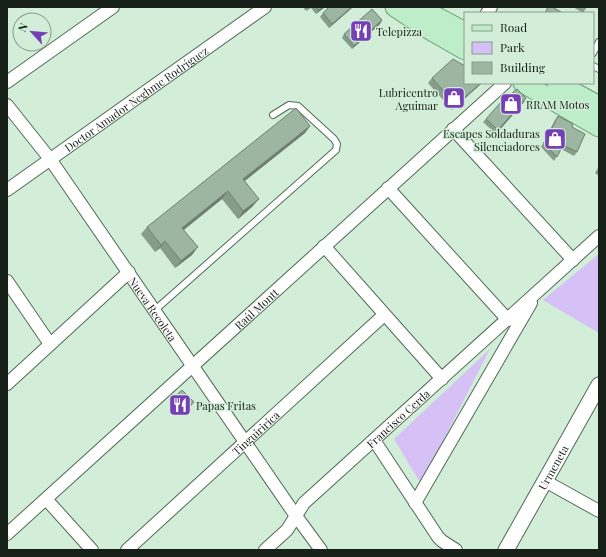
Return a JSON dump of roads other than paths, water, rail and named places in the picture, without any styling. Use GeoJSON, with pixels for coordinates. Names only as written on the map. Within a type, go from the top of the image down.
{"type":"FeatureCollection","features":[{"type":"Feature","properties":{"kind":"main road"},"geometry":{"type":"LineString","coordinates":[[395,7],[430,30],[464,49]]}},
{"type":"Feature","properties":{"kind":"main road"},"geometry":{"type":"LineString","coordinates":[[418,7],[464,31]]}},
{"type":"Feature","properties":{"kind":"main road"},"geometry":{"type":"LineString","coordinates":[[525,84],[599,127]]}},
{"type":"Feature","properties":{"kind":"main road"},"geometry":{"type":"LineString","coordinates":[[565,85],[599,106]]}},
{"type":"Feature","properties":{"kind":"street"},"geometry":{"type":"LineString","coordinates":[[7,82],[113,7]]}},
{"type":"Feature","properties":{"kind":"street","name":"Doctor Amador Neghme Rodríguez"},"geometry":{"type":"LineString","coordinates":[[7,190],[265,7]]}},
{"type":"Feature","properties":{"kind":"street","name":"Raúl Montt"},"geometry":{"type":"LineString","coordinates":[[7,534],[504,84]]}},
{"type":"Feature","properties":{"kind":"street","name":"Nueva Recoleta"},"geometry":{"type":"LineString","coordinates":[[7,105],[50,159],[193,365],[245,443],[321,550]]}},
{"type":"Feature","properties":{"kind":"street"},"geometry":{"type":"LineString","coordinates":[[453,129],[572,260]]}},
{"type":"Feature","properties":{"kind":"street"},"geometry":{"type":"LineString","coordinates":[[388,188],[508,320]]}},
{"type":"Feature","properties":{"kind":"street","name":"Francisco Cerda"},"geometry":{"type":"LineString","coordinates":[[266,550],[288,530],[304,503],[508,320],[599,236]]}},
{"type":"Feature","properties":{"kind":"street"},"geometry":{"type":"LineString","coordinates":[[324,246],[442,379]]}},
{"type":"Feature","properties":{"kind":"street"},"geometry":{"type":"LineString","coordinates":[[7,384],[129,272]]}},
{"type":"Feature","properties":{"kind":"street"},"geometry":{"type":"LineString","coordinates":[[7,281],[50,344]]}},
{"type":"Feature","properties":{"kind":"street","name":"Francisco Cerda"},"geometry":{"type":"LineString","coordinates":[[415,503],[538,292]]}},
{"type":"Feature","properties":{"kind":"street","name":"Tinguiririca"},"geometry":{"type":"LineString","coordinates":[[127,550],[384,314]]}},
{"type":"Feature","properties":{"kind":"street","name":"Urmeneta"},"geometry":{"type":"LineString","coordinates":[[506,550],[597,393]]}},
{"type":"Feature","properties":{"kind":"street"},"geometry":{"type":"LineString","coordinates":[[374,440],[438,537],[456,550]]}},
{"type":"Feature","properties":{"kind":"street"},"geometry":{"type":"LineString","coordinates":[[545,481],[599,511]]}},
{"type":"Feature","properties":{"kind":"street"},"geometry":{"type":"LineString","coordinates":[[46,499],[92,550]]}},
{"type":"Feature","properties":{"kind":"lane"},"geometry":{"type":"LineString","coordinates":[[594,51],[599,42]]}},
{"type":"Feature","properties":{"kind":"lane"},"geometry":{"type":"LineString","coordinates":[[154,310],[336,150],[337,144],[334,139],[298,106],[289,105],[273,115]]}},
{"type":"Feature","properties":{"kind":"place","name":"Telepizza"},"geometry":{"type":"Point","coordinates":[361,31]}},
{"type":"Feature","properties":{"kind":"place","name":"Lubricentro Aguimar"},"geometry":{"type":"Point","coordinates":[454,98]}},
{"type":"Feature","properties":{"kind":"place","name":"RRAM Motos"},"geometry":{"type":"Point","coordinates":[511,104]}},
{"type":"Feature","properties":{"kind":"place","name":"Escapes Soldaduras Silenciadores"},"geometry":{"type":"Point","coordinates":[555,139]}},
{"type":"Feature","properties":{"kind":"place","name":"Papas Fritas"},"geometry":{"type":"Point","coordinates":[180,405]}}]}
